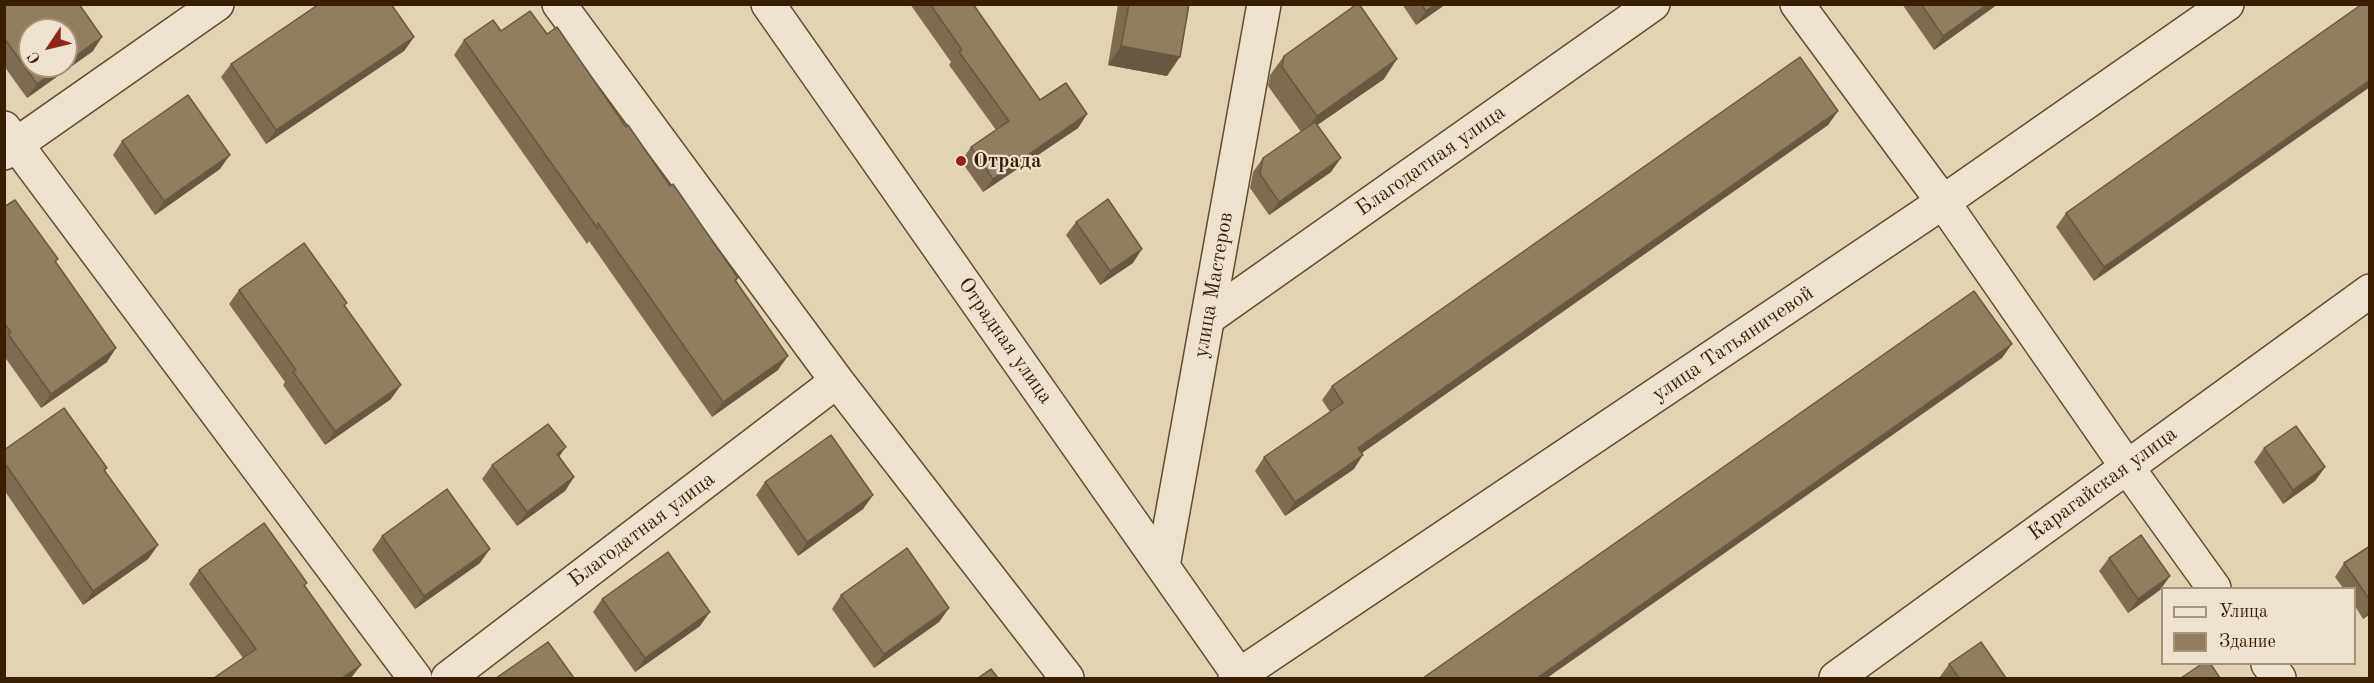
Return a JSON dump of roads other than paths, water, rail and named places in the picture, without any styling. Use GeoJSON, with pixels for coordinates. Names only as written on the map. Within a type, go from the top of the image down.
{"type":"FeatureCollection","features":[{"type":"Feature","properties":{"kind":"street"},"geometry":{"type":"LineString","coordinates":[[217,4],[8,142],[415,678]]}},
{"type":"Feature","properties":{"kind":"street"},"geometry":{"type":"LineString","coordinates":[[559,4],[837,381],[1067,678]]}},
{"type":"Feature","properties":{"kind":"street","name":"Отрадная улица"},"geometry":{"type":"LineString","coordinates":[[768,4],[1163,566],[1238,678]]}},
{"type":"Feature","properties":{"kind":"street","name":"улица Мастеров"},"geometry":{"type":"LineString","coordinates":[[1163,566],[1264,4]]}},
{"type":"Feature","properties":{"kind":"street","name":"Благодатная улица"},"geometry":{"type":"LineString","coordinates":[[1209,318],[1653,4]]}},
{"type":"Feature","properties":{"kind":"street"},"geometry":{"type":"LineString","coordinates":[[1797,4],[1942,202],[2213,587]]}},
{"type":"Feature","properties":{"kind":"street","name":"улица Татьяничевой"},"geometry":{"type":"LineString","coordinates":[[1238,678],[1942,202],[2227,4]]}},
{"type":"Feature","properties":{"kind":"street","name":"Карагайская улица"},"geometry":{"type":"LineString","coordinates":[[1836,678],[2370,291]]}},
{"type":"Feature","properties":{"kind":"street","name":"Благодатная улица"},"geometry":{"type":"LineString","coordinates":[[448,678],[837,381]]}},
{"type":"Feature","properties":{"kind":"street"},"geometry":{"type":"LineString","coordinates":[[2269,665],[2279,678]]}},
{"type":"Feature","properties":{"kind":"place","name":"Отрада"},"geometry":{"type":"Point","coordinates":[961,161]}}]}
